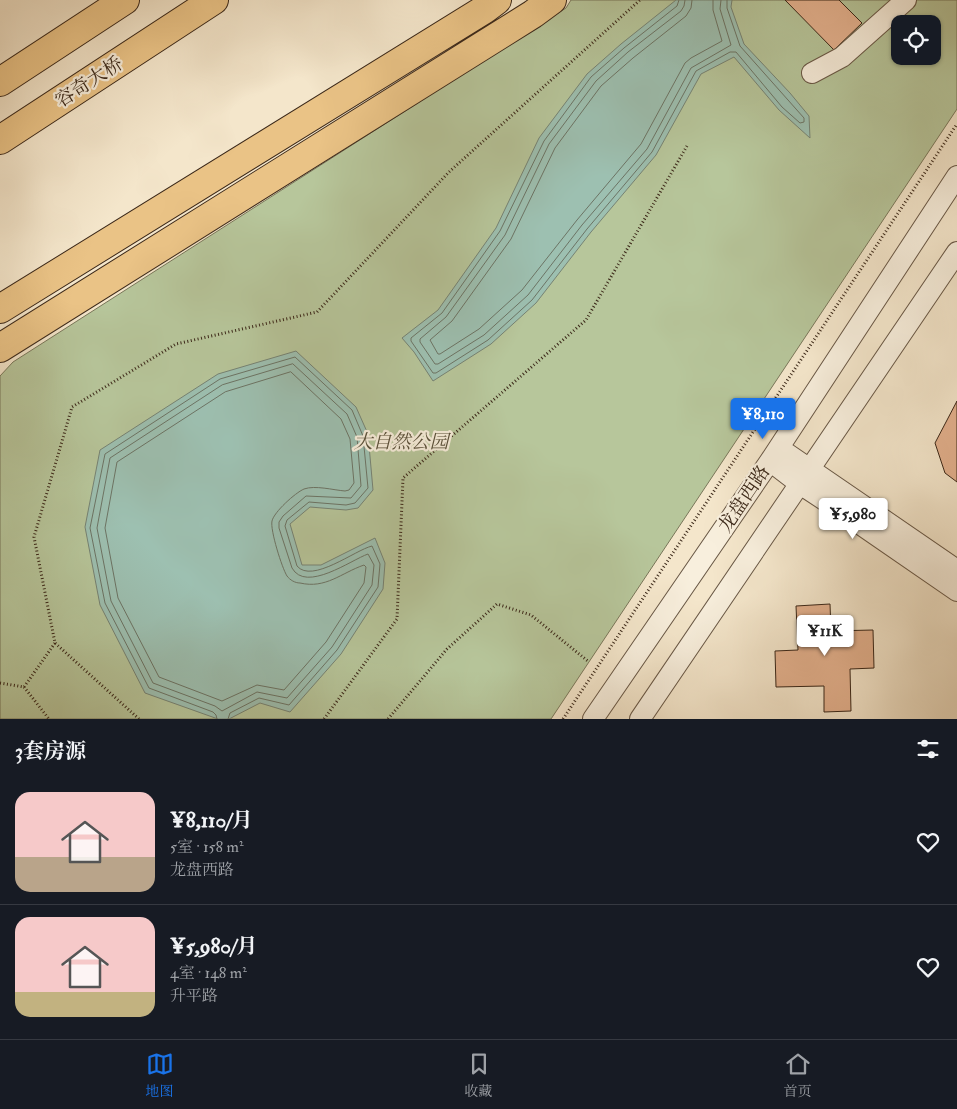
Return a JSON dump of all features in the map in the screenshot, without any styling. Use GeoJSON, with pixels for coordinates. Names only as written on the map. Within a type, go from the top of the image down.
{"type":"FeatureCollection","features":[{"type":"Feature","properties":{"kind":"highway"},"geometry":{"type":"LineString","coordinates":[[0,82],[125,0]]}},
{"type":"Feature","properties":{"kind":"highway","name":"容奇大桥"},"geometry":{"type":"LineString","coordinates":[[0,140],[214,0]]}},
{"type":"Feature","properties":{"kind":"highway"},"geometry":{"type":"LineString","coordinates":[[0,309],[497,0]]}},
{"type":"Feature","properties":{"kind":"highway"},"geometry":{"type":"LineString","coordinates":[[0,348],[533,14],[552,0]]}},
{"type":"Feature","properties":{"kind":"street"},"geometry":{"type":"LineString","coordinates":[[812,74],[842,57],[906,0]]}},
{"type":"Feature","properties":{"kind":"street","name":"龙盘西路"},"geometry":{"type":"LineString","coordinates":[[593,719],[774,455],[957,176]]}},
{"type":"Feature","properties":{"kind":"street","name":"龙盘西路"},"geometry":{"type":"LineString","coordinates":[[640,719],[957,252]]}},
{"type":"Feature","properties":{"kind":"street"},"geometry":{"type":"LineString","coordinates":[[774,455],[805,477],[957,570]]}},
{"type":"Feature","properties":{"kind":"street"},"geometry":{"type":"LineString","coordinates":[[805,477],[838,509],[957,591]]}},
{"type":"Feature","properties":{"kind":"path"},"geometry":{"type":"LineString","coordinates":[[139,719],[55,643],[34,537],[72,407],[176,344],[317,312],[449,172],[640,0]]}},
{"type":"Feature","properties":{"kind":"path"},"geometry":{"type":"LineString","coordinates":[[563,719],[957,124]]}},
{"type":"Feature","properties":{"kind":"path"},"geometry":{"type":"LineString","coordinates":[[324,719],[397,619],[403,478],[586,320],[687,146]]}},
{"type":"Feature","properties":{"kind":"path"},"geometry":{"type":"LineString","coordinates":[[388,719],[447,649],[497,604],[531,615],[589,662]]}},
{"type":"Feature","properties":{"kind":"path"},"geometry":{"type":"LineString","coordinates":[[24,687],[55,643]]}},
{"type":"Feature","properties":{"kind":"path"},"geometry":{"type":"LineString","coordinates":[[0,683],[24,687],[49,719]]}},
{"type":"Feature","properties":{"kind":"green space","name":"大自然公园"},"geometry":{"type":"Polygon","coordinates":[[[571,0],[957,0],[957,109],[551,719],[0,719],[0,376],[13,362],[566,8],[571,0]]]}},
{"type":"Feature","properties":{"kind":"water"},"geometry":{"type":"Polygon","coordinates":[[[676,0],[732,0],[731,7],[744,44],[809,116],[810,138],[779,110],[734,57],[701,74],[656,155],[591,232],[536,303],[491,344],[433,381],[414,352],[402,338],[438,310],[496,228],[539,138],[587,74],[676,0]]]}},
{"type":"Feature","properties":{"kind":"water"},"geometry":{"type":"Polygon","coordinates":[[[296,351],[356,407],[368,434],[373,490],[358,508],[346,510],[310,507],[290,524],[302,565],[321,565],[375,538],[385,563],[383,589],[341,654],[290,712],[260,703],[229,719],[218,719],[145,693],[100,605],[85,527],[100,450],[218,374],[296,351]]]}},
{"type":"Feature","properties":{"kind":"building"},"geometry":{"type":"Polygon","coordinates":[[[785,0],[839,0],[862,23],[834,50],[785,0]]]}},
{"type":"Feature","properties":{"kind":"building"},"geometry":{"type":"Polygon","coordinates":[[[957,401],[957,482],[945,473],[935,443],[957,401]]]}},
{"type":"Feature","properties":{"kind":"building"},"geometry":{"type":"Polygon","coordinates":[[[830,604],[831,631],[873,630],[874,668],[850,669],[851,711],[824,712],[824,686],[776,687],[775,651],[798,650],[796,606],[830,604]]]}}]}
